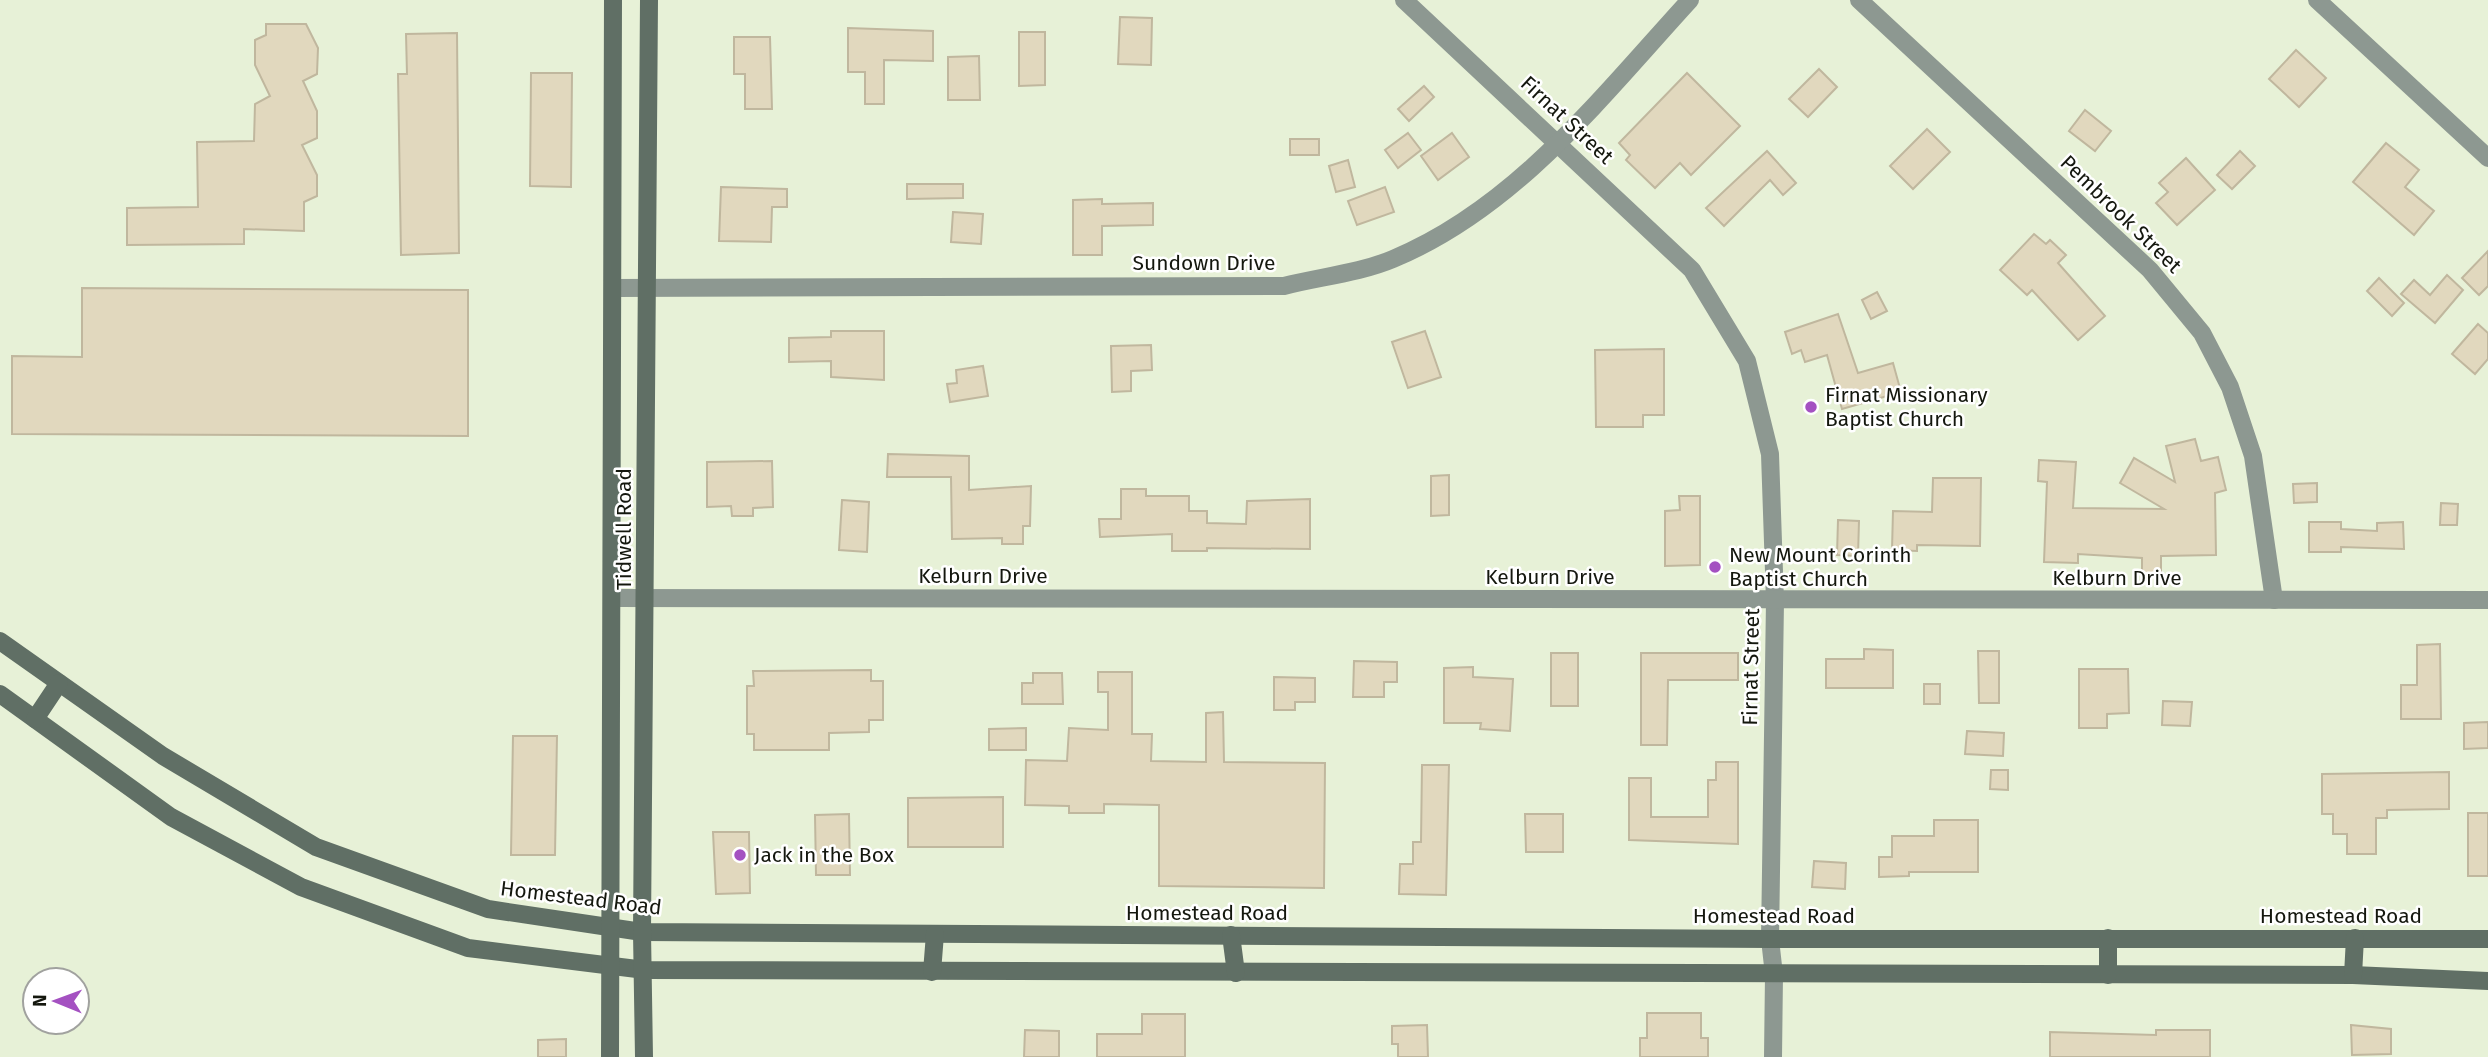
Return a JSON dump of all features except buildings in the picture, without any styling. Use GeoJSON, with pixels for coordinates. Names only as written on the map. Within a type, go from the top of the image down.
{"type":"FeatureCollection","features":[{"type":"Feature","properties":{"kind":"main road","name":"Tidwell Road"},"geometry":{"type":"LineString","coordinates":[[610,1057],[614,0]]}},
{"type":"Feature","properties":{"kind":"main road","name":"Tidwell Road"},"geometry":{"type":"LineString","coordinates":[[644,1057],[645,970],[642,932],[647,598],[649,0]]}},
{"type":"Feature","properties":{"kind":"main road","name":"Homestead Road"},"geometry":{"type":"LineString","coordinates":[[0,641],[163,756],[316,847],[488,909],[642,932],[1770,939],[2488,939]]}},
{"type":"Feature","properties":{"kind":"main road"},"geometry":{"type":"LineString","coordinates":[[35,719],[59,682]]}},
{"type":"Feature","properties":{"kind":"main road"},"geometry":{"type":"LineString","coordinates":[[0,694],[171,817],[301,887],[468,948],[645,970],[2353,975],[2488,981]]}},
{"type":"Feature","properties":{"kind":"main road"},"geometry":{"type":"LineString","coordinates":[[932,972],[935,933]]}},
{"type":"Feature","properties":{"kind":"main road"},"geometry":{"type":"LineString","coordinates":[[1231,936],[1236,973]]}},
{"type":"Feature","properties":{"kind":"main road"},"geometry":{"type":"LineString","coordinates":[[2108,938],[2109,975]]}},
{"type":"Feature","properties":{"kind":"main road"},"geometry":{"type":"LineString","coordinates":[[2353,975],[2355,938]]}},
{"type":"Feature","properties":{"kind":"street","name":"Firnat Street"},"geometry":{"type":"LineString","coordinates":[[1404,0],[1559,142],[1692,270],[1747,361],[1770,454],[1775,601],[1770,939],[1774,975],[1773,1057]]}},
{"type":"Feature","properties":{"kind":"street","name":"Sundown Drive"},"geometry":{"type":"LineString","coordinates":[[614,288],[1284,286],[1391,260],[1467,221],[1559,142],[1690,0]]}},
{"type":"Feature","properties":{"kind":"street","name":"Pembrook Street"},"geometry":{"type":"LineString","coordinates":[[1859,0],[2150,270],[2202,333],[2230,387],[2253,456],[2274,600]]}},
{"type":"Feature","properties":{"kind":"street"},"geometry":{"type":"LineString","coordinates":[[2317,0],[2488,158]]}},
{"type":"Feature","properties":{"kind":"street","name":"Kelburn Drive"},"geometry":{"type":"LineString","coordinates":[[612,598],[2488,600]]}},
{"type":"Feature","properties":{"kind":"place","name":"Firnat Missionary Baptist Church"},"geometry":{"type":"Point","coordinates":[1811,407]}},
{"type":"Feature","properties":{"kind":"place","name":"New Mount Corinth Baptist Church"},"geometry":{"type":"Point","coordinates":[1715,567]}},
{"type":"Feature","properties":{"kind":"place","name":"Jack in the Box"},"geometry":{"type":"Point","coordinates":[740,855]}}]}
